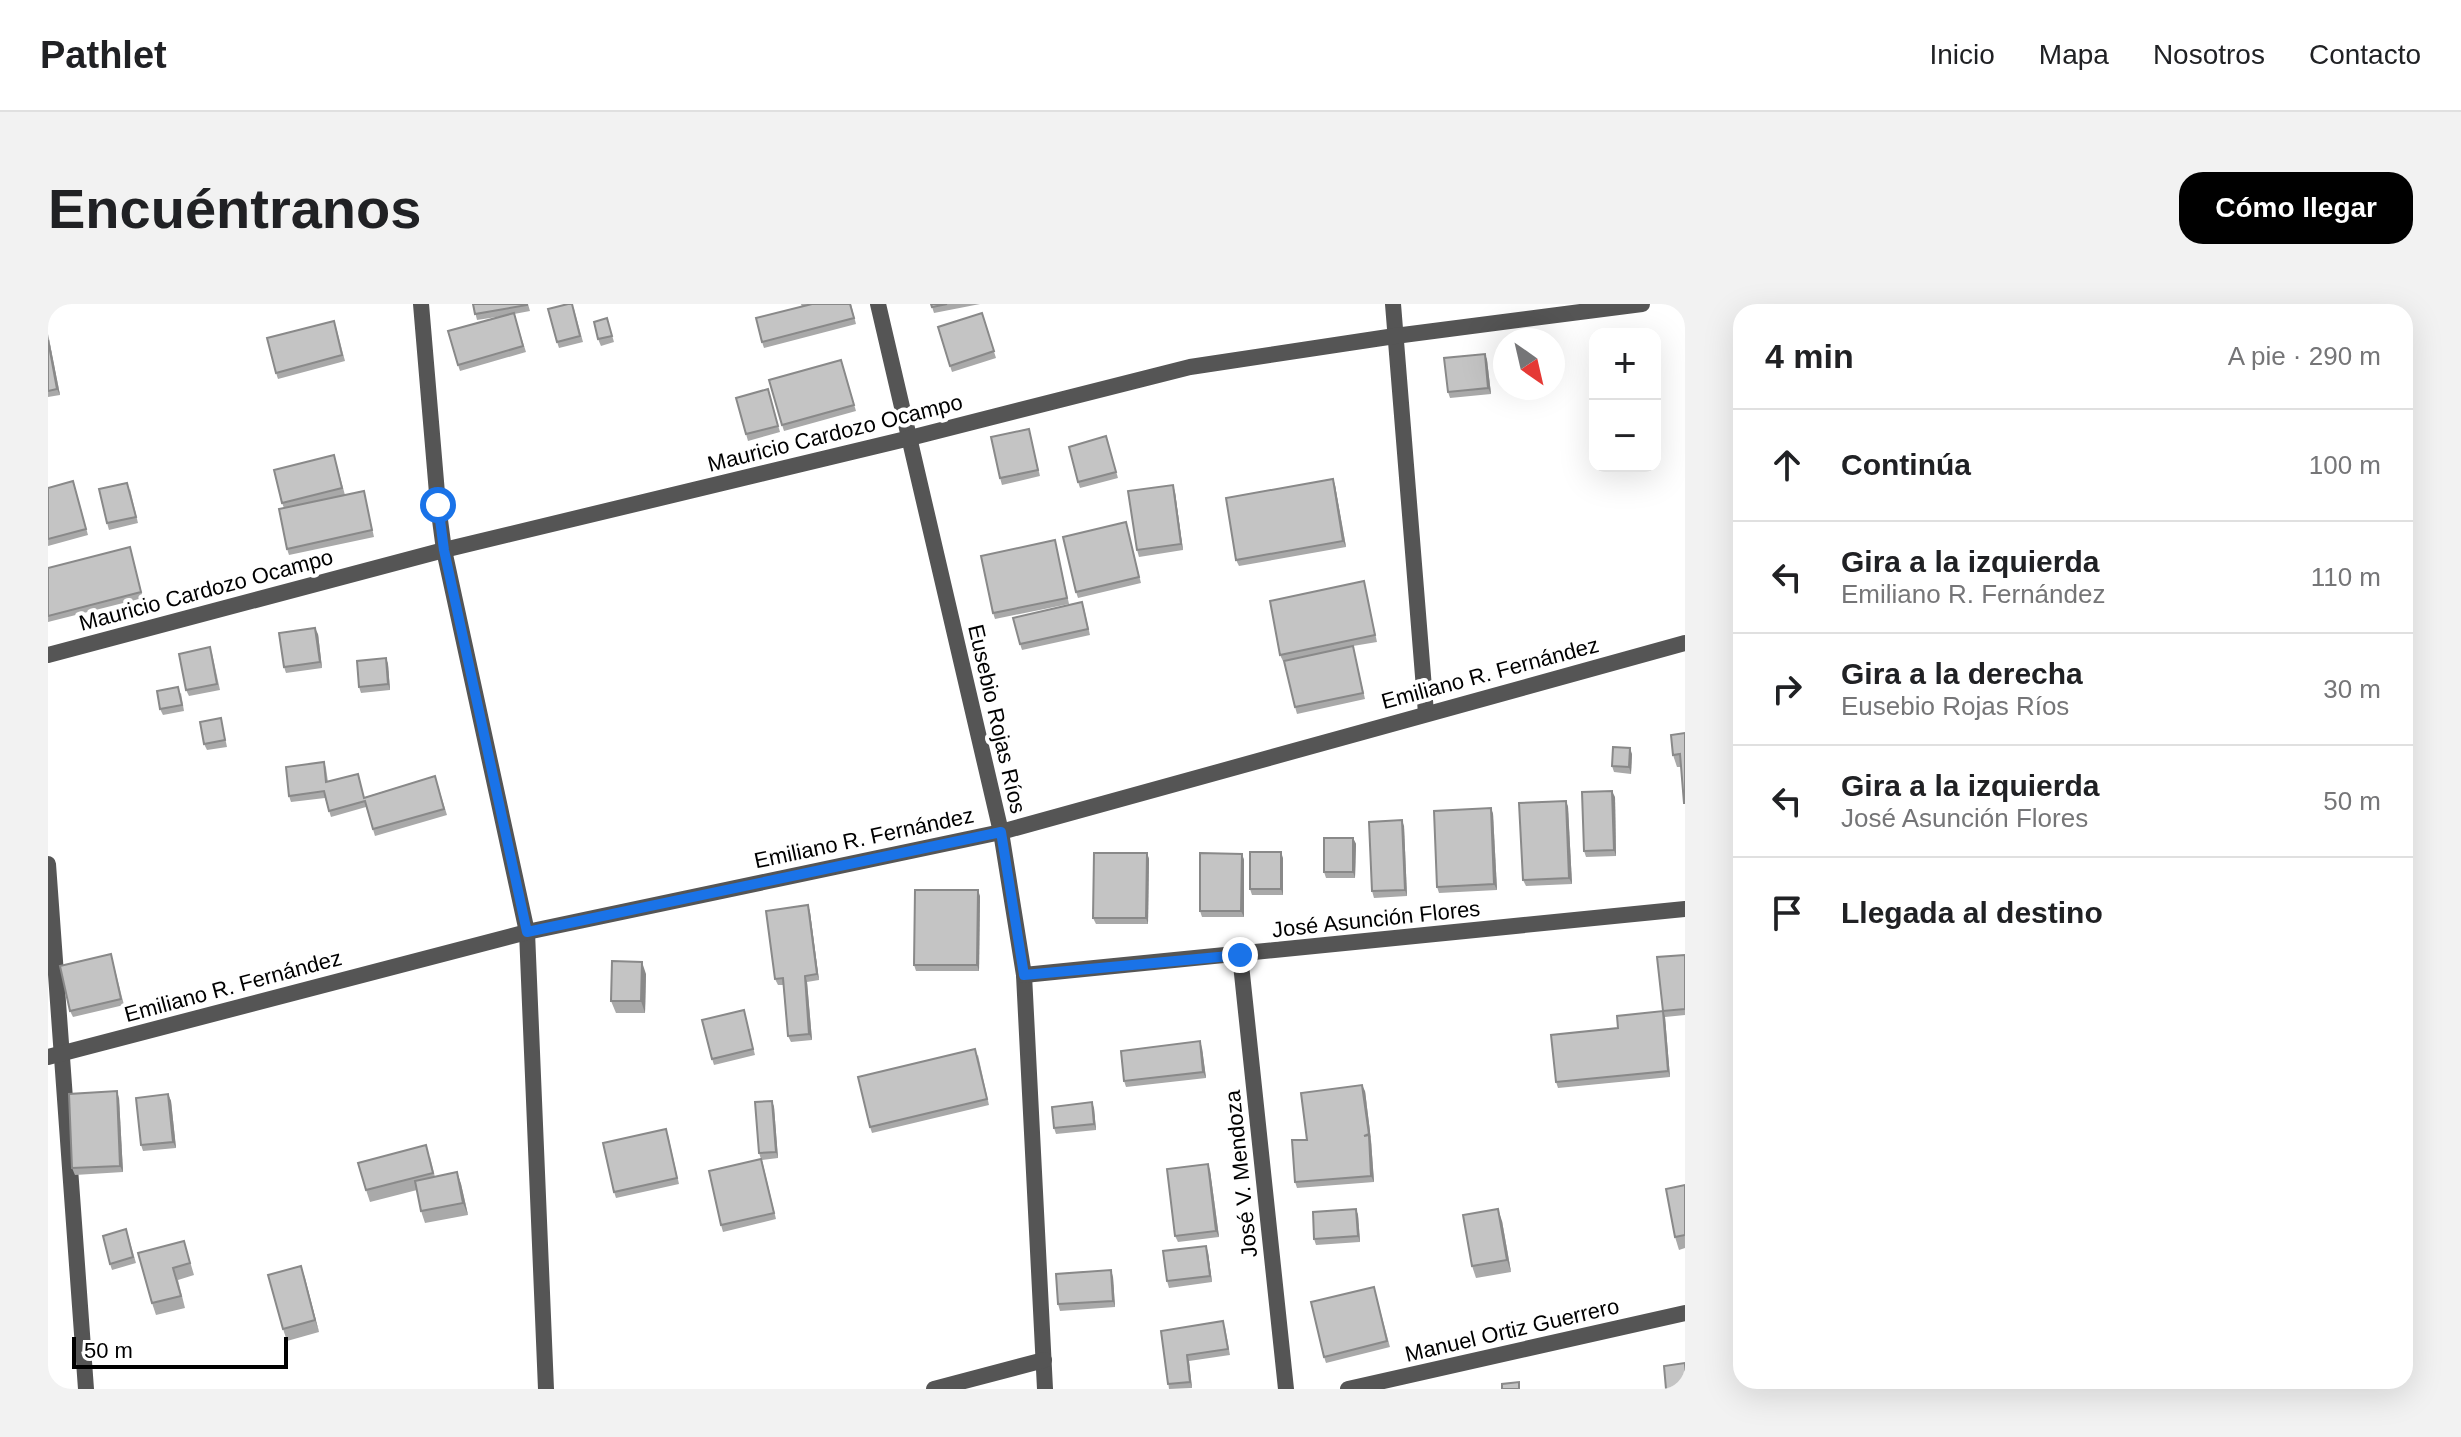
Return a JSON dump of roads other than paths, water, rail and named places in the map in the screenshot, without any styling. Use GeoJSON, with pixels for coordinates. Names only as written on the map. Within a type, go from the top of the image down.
{"type":"FeatureCollection","features":[{"type":"Feature","properties":{"kind":"street"},"geometry":{"type":"LineString","coordinates":[[421,304],[444,550],[527,932],[546,1389]]}},
{"type":"Feature","properties":{"kind":"street","name":"Eusebio Rojas Ríos"},"geometry":{"type":"LineString","coordinates":[[878,304],[1001,832],[1024,975],[1045,1389]]}},
{"type":"Feature","properties":{"kind":"street"},"geometry":{"type":"LineString","coordinates":[[1393,304],[1426,713]]}},
{"type":"Feature","properties":{"kind":"street","name":"Mauricio Cardozo Ocampo"},"geometry":{"type":"LineString","coordinates":[[48,655],[444,550],[1190,367],[1395,336],[1642,304]]}},
{"type":"Feature","properties":{"kind":"street","name":"Emiliano R. Fernández"},"geometry":{"type":"LineString","coordinates":[[55,1055],[527,932],[1001,832],[1685,643]]}},
{"type":"Feature","properties":{"kind":"street"},"geometry":{"type":"LineString","coordinates":[[48,864],[55,1055],[86,1389]]}},
{"type":"Feature","properties":{"kind":"street","name":"José Asunción Flores"},"geometry":{"type":"LineString","coordinates":[[1024,975],[1685,909]]}},
{"type":"Feature","properties":{"kind":"street","name":"José V. Mendoza"},"geometry":{"type":"LineString","coordinates":[[1240,955],[1286,1389]]}},
{"type":"Feature","properties":{"kind":"street","name":"Manuel Ortiz Guerrero"},"geometry":{"type":"LineString","coordinates":[[1348,1389],[1685,1313]]}},
{"type":"Feature","properties":{"kind":"street"},"geometry":{"type":"LineString","coordinates":[[934,1389],[1044,1360]]}}]}
